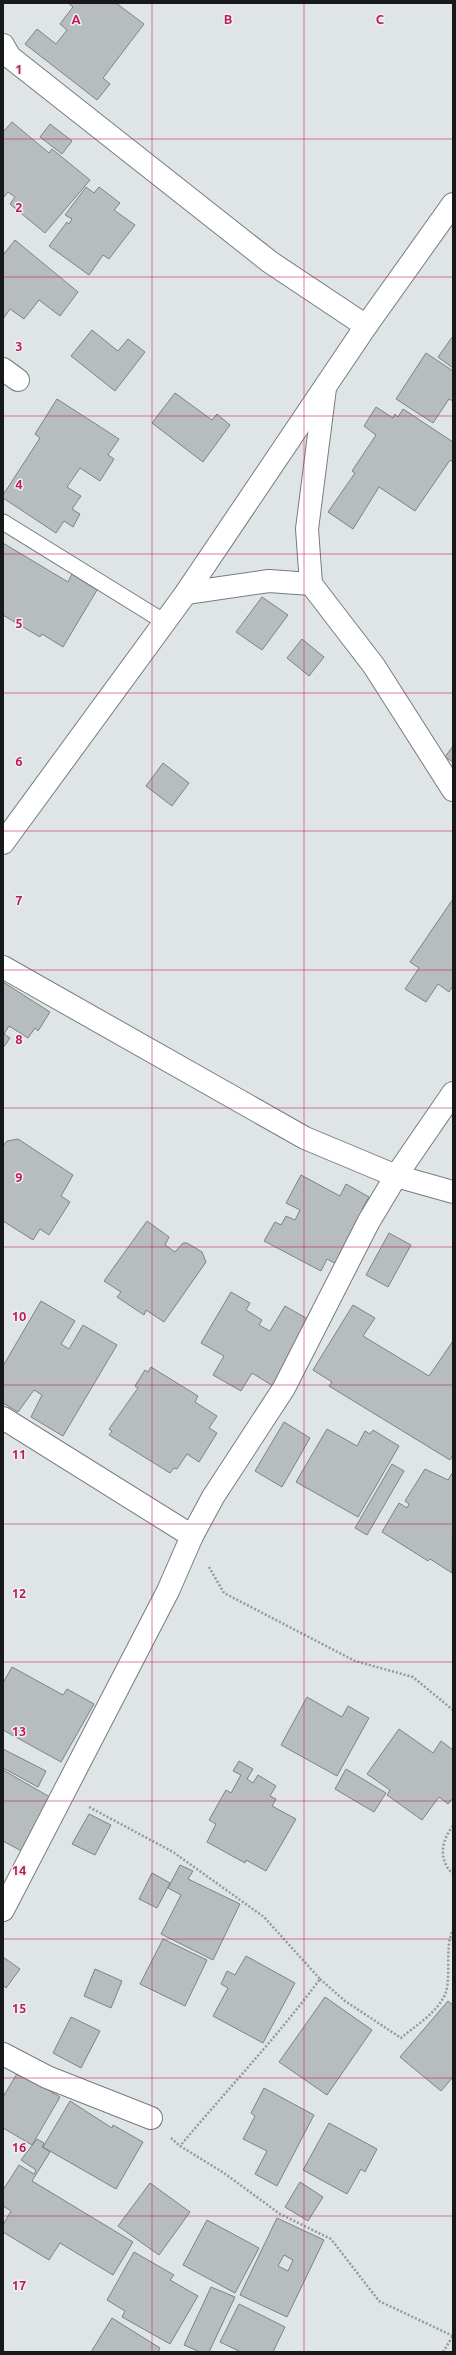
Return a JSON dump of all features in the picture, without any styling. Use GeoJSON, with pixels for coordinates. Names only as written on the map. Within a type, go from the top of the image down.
{"type":"FeatureCollection","features":[{"type":"Feature","properties":{"kind":"street"},"geometry":{"type":"LineString","coordinates":[[5,56],[108,132],[270,262],[366,326]]}},
{"type":"Feature","properties":{"kind":"street"},"geometry":{"type":"LineString","coordinates":[[3,843],[163,621],[186,593],[366,326],[453,204]]}},
{"type":"Feature","properties":{"kind":"street"},"geometry":{"type":"LineString","coordinates":[[325,388],[307,529],[310,584],[374,666],[453,790]]}},
{"type":"Feature","properties":{"kind":"street"},"geometry":{"type":"LineString","coordinates":[[186,593],[269,580],[310,584]]}},
{"type":"Feature","properties":{"kind":"street"},"geometry":{"type":"LineString","coordinates":[[3,967],[305,1138],[396,1176],[453,1192]]}},
{"type":"Feature","properties":{"kind":"street"},"geometry":{"type":"LineString","coordinates":[[3,1910],[168,1591],[192,1536],[213,1497],[284,1388],[369,1221],[396,1176],[453,1093]]}},
{"type":"Feature","properties":{"kind":"street"},"geometry":{"type":"LineString","coordinates":[[3,1418],[192,1536]]}},
{"type":"Feature","properties":{"kind":"street"},"geometry":{"type":"LineString","coordinates":[[3,2054],[47,2077],[151,2118]]}},
{"type":"Feature","properties":{"kind":"lane"},"geometry":{"type":"LineString","coordinates":[[3,522],[163,621]]}},
{"type":"Feature","properties":{"kind":"path"},"geometry":{"type":"LineString","coordinates":[[192,1536],[224,1593],[355,1660],[413,1678],[453,1710]]}},
{"type":"Feature","properties":{"kind":"path"},"geometry":{"type":"LineString","coordinates":[[64,1793],[173,1852],[264,1917],[320,1979],[346,2001],[401,2038],[443,2000],[453,1930]]}},
{"type":"Feature","properties":{"kind":"path"},"geometry":{"type":"LineString","coordinates":[[453,1826],[446,1835],[442,1854],[446,1868],[453,1874]]}},
{"type":"Feature","properties":{"kind":"path"},"geometry":{"type":"LineString","coordinates":[[180,2146],[254,2058],[289,2021],[320,1979]]}},
{"type":"Feature","properties":{"kind":"path"},"geometry":{"type":"LineString","coordinates":[[151,2118],[180,2146],[224,2173],[280,2214],[331,2239],[379,2301],[453,2336],[443,2352]]}},
{"type":"Feature","properties":{"kind":"building"},"geometry":{"type":"Polygon","coordinates":[[[68,3],[116,3],[144,24],[103,78],[110,84],[97,100],[25,44],[37,29],[56,44],[67,30],[60,24],[73,7],[68,3]]]}},
{"type":"Feature","properties":{"kind":"building"},"geometry":{"type":"Polygon","coordinates":[[[12,122],[49,153],[52,149],[90,180],[45,233],[10,204],[15,197],[8,192],[3,198],[3,132],[12,122]]]}},
{"type":"Feature","properties":{"kind":"building"},"geometry":{"type":"Polygon","coordinates":[[[50,124],[72,141],[62,154],[40,137],[50,124]]]}},
{"type":"Feature","properties":{"kind":"building"},"geometry":{"type":"Polygon","coordinates":[[[86,187],[94,193],[99,187],[120,203],[114,210],[135,225],[109,259],[103,255],[89,275],[49,246],[67,222],[69,224],[72,219],[65,215],[86,187]]]}},
{"type":"Feature","properties":{"kind":"building"},"geometry":{"type":"Polygon","coordinates":[[[15,240],[78,292],[60,316],[39,300],[24,319],[10,309],[3,319],[3,255],[15,240]]]}},
{"type":"Feature","properties":{"kind":"building"},"geometry":{"type":"Polygon","coordinates":[[[92,330],[118,351],[128,339],[145,352],[115,391],[71,356],[92,330]]]}},
{"type":"Feature","properties":{"kind":"building"},"geometry":{"type":"Polygon","coordinates":[[[453,336],[453,368],[438,357],[453,336]]]}},
{"type":"Feature","properties":{"kind":"building"},"geometry":{"type":"Polygon","coordinates":[[[426,353],[453,371],[453,401],[449,399],[433,423],[396,399],[426,353]]]}},
{"type":"Feature","properties":{"kind":"building"},"geometry":{"type":"Polygon","coordinates":[[[175,393],[212,420],[217,414],[230,425],[203,462],[152,423],[175,393]]]}},
{"type":"Feature","properties":{"kind":"building"},"geometry":{"type":"Polygon","coordinates":[[[57,399],[119,439],[108,455],[114,459],[100,481],[80,468],[67,487],[81,496],[72,509],[80,514],[73,527],[64,521],[56,533],[3,498],[3,495],[40,438],[35,434],[57,399]]]}},
{"type":"Feature","properties":{"kind":"building"},"geometry":{"type":"Polygon","coordinates":[[[376,407],[393,418],[395,414],[398,417],[403,409],[453,442],[453,462],[450,460],[415,511],[379,487],[353,529],[328,512],[355,473],[352,471],[376,435],[364,426],[376,407]]]}},
{"type":"Feature","properties":{"kind":"building"},"geometry":{"type":"Polygon","coordinates":[[[3,543],[68,582],[72,574],[97,590],[63,647],[42,634],[40,637],[3,615],[3,543]]]}},
{"type":"Feature","properties":{"kind":"building"},"geometry":{"type":"Polygon","coordinates":[[[262,597],[288,615],[262,650],[236,632],[262,597]]]}},
{"type":"Feature","properties":{"kind":"building"},"geometry":{"type":"Polygon","coordinates":[[[302,639],[324,657],[309,676],[287,658],[302,639]]]}},
{"type":"Feature","properties":{"kind":"building"},"geometry":{"type":"Polygon","coordinates":[[[453,746],[453,762],[445,757],[453,746]]]}},
{"type":"Feature","properties":{"kind":"building"},"geometry":{"type":"Polygon","coordinates":[[[163,763],[189,783],[172,806],[146,786],[163,763]]]}},
{"type":"Feature","properties":{"kind":"building"},"geometry":{"type":"Polygon","coordinates":[[[453,899],[453,986],[449,992],[438,984],[426,1002],[405,989],[419,968],[410,962],[453,899]]]}},
{"type":"Feature","properties":{"kind":"building"},"geometry":{"type":"Polygon","coordinates":[[[3,982],[50,1012],[38,1031],[35,1028],[28,1038],[9,1026],[4,1034],[10,1038],[3,1048],[3,982]]]}},
{"type":"Feature","properties":{"kind":"building"},"geometry":{"type":"Polygon","coordinates":[[[18,1139],[73,1175],[61,1196],[70,1202],[49,1235],[40,1229],[33,1240],[3,1221],[3,1146],[7,1141],[18,1139]]]}},
{"type":"Feature","properties":{"kind":"building"},"geometry":{"type":"Polygon","coordinates":[[[301,1175],[340,1196],[346,1184],[369,1197],[362,1209],[371,1213],[342,1267],[327,1259],[321,1271],[264,1241],[275,1222],[281,1225],[286,1216],[295,1220],[300,1210],[286,1203],[301,1175]]]}},
{"type":"Feature","properties":{"kind":"building"},"geometry":{"type":"Polygon","coordinates":[[[147,1221],[169,1237],[165,1245],[175,1252],[183,1243],[187,1243],[202,1252],[206,1262],[164,1322],[146,1310],[144,1315],[117,1297],[121,1292],[104,1281],[147,1221]]]}},
{"type":"Feature","properties":{"kind":"building"},"geometry":{"type":"Polygon","coordinates":[[[389,1233],[411,1245],[388,1287],[366,1275],[389,1233]]]}},
{"type":"Feature","properties":{"kind":"building"},"geometry":{"type":"Polygon","coordinates":[[[231,1292],[250,1303],[246,1310],[262,1320],[259,1325],[270,1331],[285,1306],[311,1321],[273,1386],[252,1373],[241,1391],[213,1375],[224,1356],[201,1343],[231,1292]]]}},
{"type":"Feature","properties":{"kind":"building"},"geometry":{"type":"Polygon","coordinates":[[[41,1301],[75,1321],[61,1344],[69,1349],[83,1325],[117,1345],[63,1436],[31,1417],[42,1395],[34,1390],[18,1412],[3,1403],[3,1366],[41,1301]]]}},
{"type":"Feature","properties":{"kind":"building"},"geometry":{"type":"Polygon","coordinates":[[[353,1305],[375,1318],[363,1336],[429,1376],[453,1341],[453,1455],[450,1460],[329,1386],[332,1382],[313,1370],[353,1305]]]}},
{"type":"Feature","properties":{"kind":"building"},"geometry":{"type":"Polygon","coordinates":[[[151,1367],[198,1396],[195,1402],[217,1416],[209,1428],[217,1433],[199,1462],[187,1454],[177,1469],[174,1468],[170,1473],[109,1435],[112,1431],[109,1429],[138,1388],[135,1386],[145,1370],[148,1372],[151,1367]]]}},
{"type":"Feature","properties":{"kind":"building"},"geometry":{"type":"Polygon","coordinates":[[[284,1422],[310,1438],[282,1487],[255,1471],[284,1422]]]}},
{"type":"Feature","properties":{"kind":"building"},"geometry":{"type":"Polygon","coordinates":[[[327,1429],[357,1446],[365,1431],[370,1434],[373,1430],[399,1446],[358,1517],[296,1482],[327,1429]]]}},
{"type":"Feature","properties":{"kind":"building"},"geometry":{"type":"Polygon","coordinates":[[[392,1464],[404,1471],[367,1535],[355,1528],[392,1464]]]}},
{"type":"Feature","properties":{"kind":"building"},"geometry":{"type":"Polygon","coordinates":[[[425,1469],[448,1480],[453,1472],[452,1573],[430,1559],[428,1561],[382,1532],[399,1503],[407,1508],[409,1504],[405,1501],[425,1469]]]}},
{"type":"Feature","properties":{"kind":"building"},"geometry":{"type":"Polygon","coordinates":[[[12,1667],[63,1695],[67,1689],[94,1704],[61,1762],[3,1730],[3,1683],[12,1667]]]}},
{"type":"Feature","properties":{"kind":"building"},"geometry":{"type":"Polygon","coordinates":[[[307,1697],[342,1717],[348,1706],[369,1718],[337,1776],[281,1745],[307,1697]]]}},
{"type":"Feature","properties":{"kind":"building"},"geometry":{"type":"Polygon","coordinates":[[[399,1729],[433,1753],[441,1741],[453,1750],[453,1798],[448,1804],[439,1797],[422,1820],[387,1795],[390,1790],[367,1774],[399,1729]]]}},
{"type":"Feature","properties":{"kind":"building"},"geometry":{"type":"Polygon","coordinates":[[[3,1749],[46,1771],[38,1787],[3,1768],[3,1749]]]}},
{"type":"Feature","properties":{"kind":"building"},"geometry":{"type":"Polygon","coordinates":[[[239,1761],[253,1769],[247,1779],[253,1783],[258,1775],[276,1786],[270,1796],[276,1799],[272,1806],[296,1819],[266,1871],[246,1860],[245,1863],[207,1842],[216,1824],[209,1820],[226,1790],[231,1793],[241,1775],[233,1771],[239,1761]]]}},
{"type":"Feature","properties":{"kind":"building"},"geometry":{"type":"Polygon","coordinates":[[[346,1769],[386,1793],[374,1812],[335,1789],[346,1769]]]}},
{"type":"Feature","properties":{"kind":"building"},"geometry":{"type":"Polygon","coordinates":[[[3,1770],[55,1800],[25,1853],[3,1841],[3,1770]]]}},
{"type":"Feature","properties":{"kind":"building"},"geometry":{"type":"Polygon","coordinates":[[[89,1814],[111,1825],[95,1855],[72,1844],[89,1814]]]}},
{"type":"Feature","properties":{"kind":"building"},"geometry":{"type":"Polygon","coordinates":[[[180,1865],[193,1871],[188,1879],[240,1904],[213,1960],[161,1934],[181,1895],[168,1888],[180,1865]]]}},
{"type":"Feature","properties":{"kind":"building"},"geometry":{"type":"Polygon","coordinates":[[[152,1873],[170,1883],[157,1908],[139,1899],[152,1873]]]}},
{"type":"Feature","properties":{"kind":"building"},"geometry":{"type":"Polygon","coordinates":[[[163,1939],[207,1960],[185,2006],[140,1984],[163,1939]]]}},
{"type":"Feature","properties":{"kind":"building"},"geometry":{"type":"Polygon","coordinates":[[[246,1956],[295,1983],[263,2043],[213,2016],[228,1988],[221,1984],[227,1971],[235,1975],[246,1956]]]}},
{"type":"Feature","properties":{"kind":"building"},"geometry":{"type":"Polygon","coordinates":[[[3,1957],[20,1969],[6,1988],[3,1985],[3,1957]]]}},
{"type":"Feature","properties":{"kind":"building"},"geometry":{"type":"Polygon","coordinates":[[[95,1969],[122,1981],[111,2008],[84,1996],[95,1969]]]}},
{"type":"Feature","properties":{"kind":"building"},"geometry":{"type":"Polygon","coordinates":[[[325,1997],[372,2030],[327,2095],[279,2062],[325,1997]]]}},
{"type":"Feature","properties":{"kind":"building"},"geometry":{"type":"Polygon","coordinates":[[[448,2001],[453,2005],[453,2077],[441,2091],[400,2057],[448,2001]]]}},
{"type":"Feature","properties":{"kind":"building"},"geometry":{"type":"Polygon","coordinates":[[[71,2017],[100,2031],[81,2068],[53,2053],[71,2017]]]}},
{"type":"Feature","properties":{"kind":"building"},"geometry":{"type":"Polygon","coordinates":[[[18,2072],[60,2097],[32,2145],[3,2128],[3,2097],[18,2072]]]}},
{"type":"Feature","properties":{"kind":"building"},"geometry":{"type":"Polygon","coordinates":[[[264,2088],[314,2115],[277,2186],[255,2174],[267,2151],[243,2139],[255,2116],[251,2113],[264,2088]]]}},
{"type":"Feature","properties":{"kind":"building"},"geometry":{"type":"Polygon","coordinates":[[[70,2101],[112,2128],[113,2125],[143,2142],[116,2189],[43,2147],[70,2101]]]}},
{"type":"Feature","properties":{"kind":"building"},"geometry":{"type":"Polygon","coordinates":[[[329,2123],[377,2149],[365,2172],[361,2169],[347,2194],[303,2170],[329,2123]]]}},
{"type":"Feature","properties":{"kind":"building"},"geometry":{"type":"Polygon","coordinates":[[[37,2139],[44,2143],[42,2147],[50,2152],[32,2181],[133,2242],[113,2275],[60,2243],[49,2260],[3,2232],[3,2225],[11,2211],[3,2206],[3,2190],[19,2165],[34,2174],[36,2170],[21,2160],[37,2139]]]}},
{"type":"Feature","properties":{"kind":"building"},"geometry":{"type":"Polygon","coordinates":[[[300,2182],[323,2197],[308,2221],[285,2207],[300,2182]]]}},
{"type":"Feature","properties":{"kind":"building"},"geometry":{"type":"Polygon","coordinates":[[[150,2183],[190,2212],[159,2255],[118,2226],[150,2183]]]}},
{"type":"Feature","properties":{"kind":"building"},"geometry":{"type":"Polygon","coordinates":[[[277,2218],[324,2240],[287,2317],[240,2295],[277,2218]],[[284,2255],[278,2266],[288,2271],[293,2260],[284,2255]]]}},
{"type":"Feature","properties":{"kind":"building"},"geometry":{"type":"Polygon","coordinates":[[[207,2220],[259,2248],[235,2293],[183,2265],[207,2220]]]}},
{"type":"Feature","properties":{"kind":"building"},"geometry":{"type":"Polygon","coordinates":[[[134,2252],[174,2275],[170,2280],[198,2296],[170,2344],[122,2317],[125,2311],[107,2300],[134,2252]]]}},
{"type":"Feature","properties":{"kind":"building"},"geometry":{"type":"Polygon","coordinates":[[[211,2287],[235,2297],[209,2352],[200,2352],[184,2345],[211,2287]]]}},
{"type":"Feature","properties":{"kind":"building"},"geometry":{"type":"Polygon","coordinates":[[[239,2304],[285,2327],[273,2352],[241,2352],[220,2342],[239,2304]]]}},
{"type":"Feature","properties":{"kind":"building"},"geometry":{"type":"Polygon","coordinates":[[[112,2318],[160,2348],[158,2352],[91,2352],[112,2318]]]}}]}
